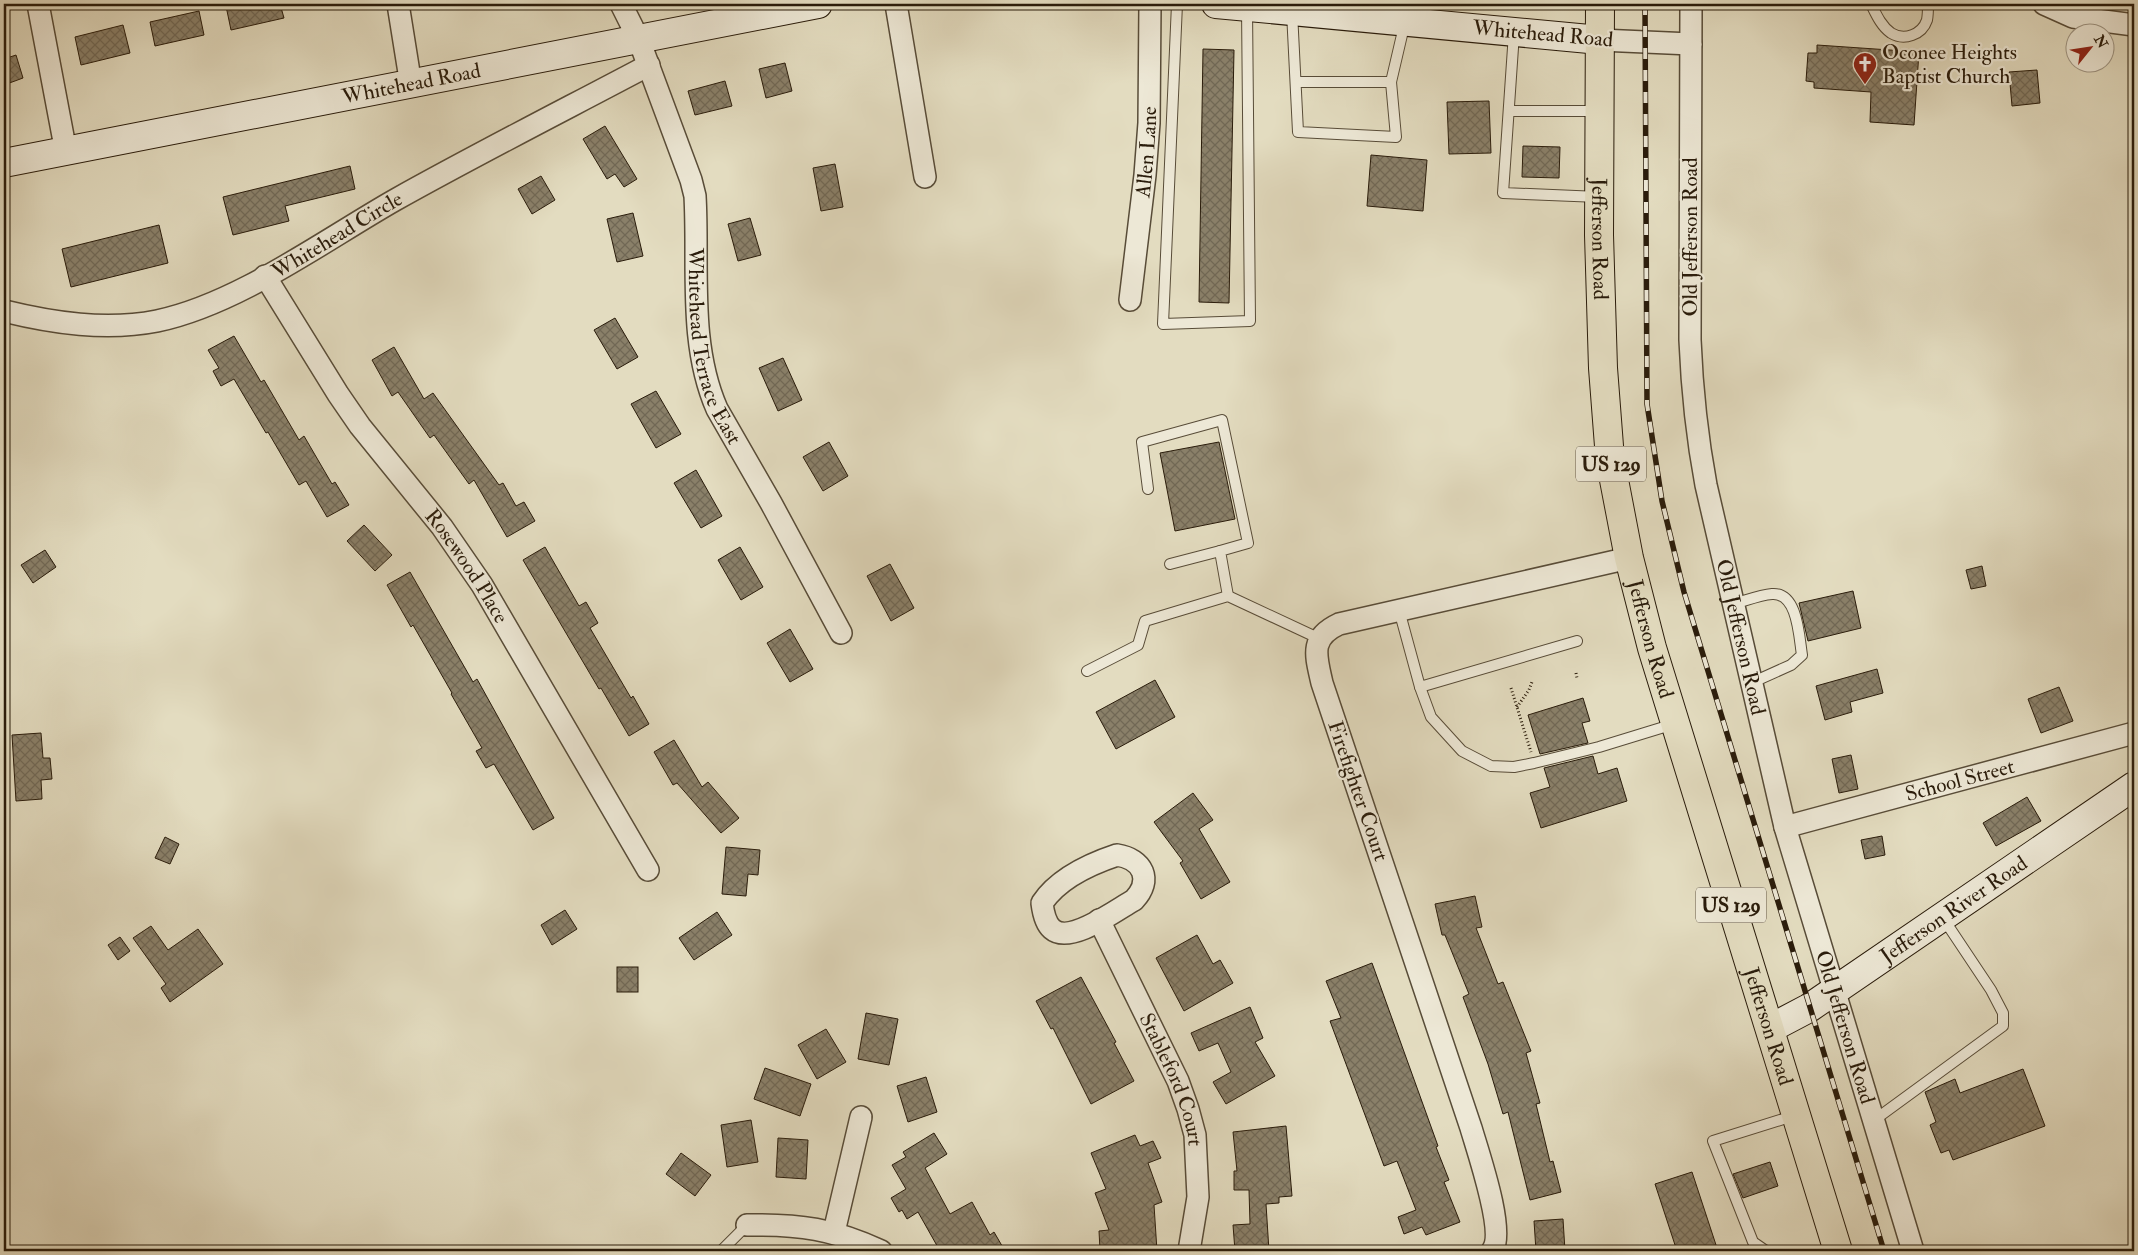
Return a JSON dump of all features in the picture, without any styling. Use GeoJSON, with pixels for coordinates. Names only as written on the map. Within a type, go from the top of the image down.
{"type":"FeatureCollection","features":[{"type":"Feature","properties":{"kind":"highway","name":"Jefferson Road"},"geometry":{"type":"LineString","coordinates":[[1600,4],[1599,197],[1603,368],[1610,450],[1629,558],[1652,648],[1771,1028],[1838,1251]]}},
{"type":"Feature","properties":{"kind":"main road","name":"Whitehead Road"},"geometry":{"type":"LineString","coordinates":[[4,163],[818,4]]}},
{"type":"Feature","properties":{"kind":"main road","name":"Whitehead Road"},"geometry":{"type":"LineString","coordinates":[[1216,4],[1600,40]]}},
{"type":"Feature","properties":{"kind":"main road","name":"Jefferson River Road"},"geometry":{"type":"LineString","coordinates":[[1771,1028],[1809,1008],[2134,786]]}},
{"type":"Feature","properties":{"kind":"street"},"geometry":{"type":"LineString","coordinates":[[38,4],[66,152]]}},
{"type":"Feature","properties":{"kind":"street"},"geometry":{"type":"LineString","coordinates":[[398,4],[411,85]]}},
{"type":"Feature","properties":{"kind":"street","name":"Whitehead Terrace East"},"geometry":{"type":"LineString","coordinates":[[621,4],[649,65],[695,196],[698,318],[705,377],[710,393],[840,633]]}},
{"type":"Feature","properties":{"kind":"street"},"geometry":{"type":"LineString","coordinates":[[896,4],[925,177]]}},
{"type":"Feature","properties":{"kind":"street","name":"Allen Lane"},"geometry":{"type":"LineString","coordinates":[[1130,300],[1145,175],[1149,122],[1150,4]]}},
{"type":"Feature","properties":{"kind":"street","name":"Old Jefferson Road"},"geometry":{"type":"LineString","coordinates":[[1690,4],[1692,44],[1690,340],[1692,395],[1706,486],[1785,828],[1913,1251]]}},
{"type":"Feature","properties":{"kind":"street"},"geometry":{"type":"LineString","coordinates":[[2044,4],[2073,18],[2134,26]]}},
{"type":"Feature","properties":{"kind":"street","name":"Whitehead Road"},"geometry":{"type":"LineString","coordinates":[[1600,40],[1692,44]]}},
{"type":"Feature","properties":{"kind":"street","name":"Whitehead Circle"},"geometry":{"type":"LineString","coordinates":[[4,311],[41,320],[71,324],[127,325],[185,314],[212,303],[265,276],[396,200],[649,65]]}},
{"type":"Feature","properties":{"kind":"street","name":"Rosewood Place"},"geometry":{"type":"LineString","coordinates":[[265,276],[343,402],[360,426],[442,526],[482,585],[648,870]]}},
{"type":"Feature","properties":{"kind":"street"},"geometry":{"type":"LineString","coordinates":[[1318,638],[1326,630],[1339,624],[1629,558]]}},
{"type":"Feature","properties":{"kind":"street","name":"Firefighter Court"},"geometry":{"type":"LineString","coordinates":[[1318,638],[1316,656],[1322,684],[1484,1171],[1496,1227],[1497,1239],[1492,1251]]}},
{"type":"Feature","properties":{"kind":"street","name":"School Street"},"geometry":{"type":"LineString","coordinates":[[1785,828],[2134,733]]}},
{"type":"Feature","properties":{"kind":"street"},"geometry":{"type":"LineString","coordinates":[[1117,855],[1135,860],[1144,876],[1144,886],[1140,893],[1134,900],[1099,920],[1079,932],[1063,934],[1052,929],[1044,916],[1042,903],[1049,892],[1062,882],[1104,859],[1117,855]]}},
{"type":"Feature","properties":{"kind":"street","name":"Stableford Court"},"geometry":{"type":"LineString","coordinates":[[1099,920],[1178,1081],[1188,1109],[1194,1135],[1198,1197],[1189,1251]]}},
{"type":"Feature","properties":{"kind":"street"},"geometry":{"type":"LineString","coordinates":[[834,1232],[861,1118]]}},
{"type":"Feature","properties":{"kind":"street"},"geometry":{"type":"LineString","coordinates":[[747,1225],[783,1225],[834,1232],[881,1251]]}},
{"type":"Feature","properties":{"kind":"lane"},"geometry":{"type":"LineString","coordinates":[[1177,4],[1163,324],[1250,321],[1247,7]]}},
{"type":"Feature","properties":{"kind":"lane"},"geometry":{"type":"LineString","coordinates":[[1871,4],[1878,19],[1890,32],[1901,37],[1913,35],[1922,28],[1927,19],[1928,4]]}},
{"type":"Feature","properties":{"kind":"lane"},"geometry":{"type":"LineString","coordinates":[[1292,11],[1298,132],[1396,138],[1391,82],[1406,21]]}},
{"type":"Feature","properties":{"kind":"lane"},"geometry":{"type":"LineString","coordinates":[[1514,32],[1503,193],[1599,197]]}},
{"type":"Feature","properties":{"kind":"lane"},"geometry":{"type":"LineString","coordinates":[[1296,82],[1391,82]]}},
{"type":"Feature","properties":{"kind":"lane"},"geometry":{"type":"LineString","coordinates":[[1509,111],[1600,111]]}},
{"type":"Feature","properties":{"kind":"lane"},"geometry":{"type":"LineString","coordinates":[[1148,489],[1142,442],[1222,420],[1248,543],[1170,564]]}},
{"type":"Feature","properties":{"kind":"lane"},"geometry":{"type":"LineString","coordinates":[[1220,551],[1228,596]]}},
{"type":"Feature","properties":{"kind":"lane"},"geometry":{"type":"LineString","coordinates":[[1733,604],[1773,594],[1789,601],[1794,612],[1802,655],[1791,665],[1751,683]]}},
{"type":"Feature","properties":{"kind":"lane"},"geometry":{"type":"LineString","coordinates":[[1087,671],[1138,645],[1145,621],[1228,596],[1318,638]]}},
{"type":"Feature","properties":{"kind":"lane"},"geometry":{"type":"LineString","coordinates":[[1399,610],[1420,687],[1431,717],[1462,751],[1491,766],[1514,767],[1534,763],[1600,747],[1675,724]]}},
{"type":"Feature","properties":{"kind":"lane"},"geometry":{"type":"LineString","coordinates":[[1420,687],[1577,641]]}},
{"type":"Feature","properties":{"kind":"lane"},"geometry":{"type":"LineString","coordinates":[[1873,1121],[2003,1026],[2003,1013],[1991,990],[1943,917]]}},
{"type":"Feature","properties":{"kind":"lane"},"geometry":{"type":"LineString","coordinates":[[1766,1251],[1753,1242],[1713,1141],[1797,1115]]}},
{"type":"Feature","properties":{"kind":"lane"},"geometry":{"type":"LineString","coordinates":[[721,1251],[747,1225]]}},
{"type":"Feature","properties":{"kind":"path"},"geometry":{"type":"LineString","coordinates":[[1516,707],[1529,690],[1532,682]]}},
{"type":"Feature","properties":{"kind":"path"},"geometry":{"type":"LineString","coordinates":[[1511,688],[1534,763]]}},
{"type":"Feature","properties":{"kind":"building"},"geometry":{"type":"Polygon","coordinates":[[[238,4],[280,4],[284,18],[231,30],[226,6],[238,4]]]}},
{"type":"Feature","properties":{"kind":"building"},"geometry":{"type":"Polygon","coordinates":[[[199,11],[204,35],[155,46],[150,22],[199,11]]]}},
{"type":"Feature","properties":{"kind":"building"},"geometry":{"type":"Polygon","coordinates":[[[123,25],[130,53],[81,65],[75,37],[123,25]]]}},
{"type":"Feature","properties":{"kind":"building","name":"Oconee Heights Baptist Church"},"geometry":{"type":"Polygon","coordinates":[[[1817,45],[1919,52],[1914,125],[1870,122],[1871,92],[1814,88],[1814,82],[1806,81],[1808,53],[1817,53],[1817,45]]]}},
{"type":"Feature","properties":{"kind":"building"},"geometry":{"type":"Polygon","coordinates":[[[1203,49],[1234,50],[1229,303],[1199,302],[1203,49]]]}},
{"type":"Feature","properties":{"kind":"building"},"geometry":{"type":"Polygon","coordinates":[[[16,55],[23,78],[4,85],[4,59],[16,55]]]}},
{"type":"Feature","properties":{"kind":"building"},"geometry":{"type":"Polygon","coordinates":[[[785,63],[792,91],[766,98],[759,69],[785,63]]]}},
{"type":"Feature","properties":{"kind":"building"},"geometry":{"type":"Polygon","coordinates":[[[2037,70],[2040,103],[2012,106],[2009,72],[2037,70]]]}},
{"type":"Feature","properties":{"kind":"building"},"geometry":{"type":"Polygon","coordinates":[[[725,81],[732,106],[695,115],[688,91],[725,81]]]}},
{"type":"Feature","properties":{"kind":"building"},"geometry":{"type":"Polygon","coordinates":[[[1489,101],[1491,153],[1449,154],[1447,102],[1489,101]]]}},
{"type":"Feature","properties":{"kind":"building"},"geometry":{"type":"Polygon","coordinates":[[[605,126],[637,179],[624,187],[615,174],[607,179],[583,139],[605,126]]]}},
{"type":"Feature","properties":{"kind":"building"},"geometry":{"type":"Polygon","coordinates":[[[1523,146],[1560,147],[1559,178],[1522,177],[1523,146]]]}},
{"type":"Feature","properties":{"kind":"building"},"geometry":{"type":"Polygon","coordinates":[[[1371,155],[1427,160],[1423,211],[1367,206],[1371,155]]]}},
{"type":"Feature","properties":{"kind":"building"},"geometry":{"type":"Polygon","coordinates":[[[835,164],[843,207],[821,211],[813,168],[835,164]]]}},
{"type":"Feature","properties":{"kind":"building"},"geometry":{"type":"Polygon","coordinates":[[[350,166],[355,189],[285,206],[289,221],[233,235],[223,197],[350,166]]]}},
{"type":"Feature","properties":{"kind":"building"},"geometry":{"type":"Polygon","coordinates":[[[541,176],[555,200],[532,214],[518,189],[541,176]]]}},
{"type":"Feature","properties":{"kind":"building"},"geometry":{"type":"Polygon","coordinates":[[[633,213],[643,256],[617,262],[607,219],[633,213]]]}},
{"type":"Feature","properties":{"kind":"building"},"geometry":{"type":"Polygon","coordinates":[[[750,218],[761,255],[738,261],[728,224],[750,218]]]}},
{"type":"Feature","properties":{"kind":"building"},"geometry":{"type":"Polygon","coordinates":[[[159,225],[168,263],[71,287],[62,249],[159,225]]]}},
{"type":"Feature","properties":{"kind":"building"},"geometry":{"type":"Polygon","coordinates":[[[615,318],[638,357],[617,369],[594,330],[615,318]]]}},
{"type":"Feature","properties":{"kind":"building"},"geometry":{"type":"Polygon","coordinates":[[[234,336],[261,382],[264,380],[299,440],[304,436],[332,484],[335,482],[349,505],[327,517],[306,481],[299,485],[234,379],[221,386],[213,371],[219,368],[208,350],[234,336]]]}},
{"type":"Feature","properties":{"kind":"building"},"geometry":{"type":"Polygon","coordinates":[[[394,347],[424,399],[433,393],[499,485],[503,483],[516,506],[524,502],[535,521],[507,537],[474,480],[469,484],[434,435],[430,438],[398,392],[392,396],[372,360],[394,347]]]}},
{"type":"Feature","properties":{"kind":"building"},"geometry":{"type":"Polygon","coordinates":[[[783,358],[802,400],[778,411],[759,368],[783,358]]]}},
{"type":"Feature","properties":{"kind":"building"},"geometry":{"type":"Polygon","coordinates":[[[656,391],[681,434],[656,448],[631,404],[656,391]]]}},
{"type":"Feature","properties":{"kind":"building"},"geometry":{"type":"Polygon","coordinates":[[[829,442],[848,476],[823,491],[803,457],[829,442]]]}},
{"type":"Feature","properties":{"kind":"building"},"geometry":{"type":"Polygon","coordinates":[[[1219,442],[1235,519],[1175,531],[1160,453],[1219,442]]]}},
{"type":"Feature","properties":{"kind":"building"},"geometry":{"type":"Polygon","coordinates":[[[696,470],[722,516],[701,528],[674,483],[696,470]]]}},
{"type":"Feature","properties":{"kind":"building"},"geometry":{"type":"Polygon","coordinates":[[[364,525],[392,555],[375,571],[347,541],[364,525]]]}},
{"type":"Feature","properties":{"kind":"building"},"geometry":{"type":"Polygon","coordinates":[[[545,547],[579,606],[586,602],[598,623],[590,628],[631,698],[633,696],[649,724],[629,736],[523,560],[545,547]]]}},
{"type":"Feature","properties":{"kind":"building"},"geometry":{"type":"Polygon","coordinates":[[[740,547],[763,587],[741,600],[718,560],[740,547]]]}},
{"type":"Feature","properties":{"kind":"building"},"geometry":{"type":"Polygon","coordinates":[[[45,550],[56,567],[33,583],[21,565],[45,550]]]}},
{"type":"Feature","properties":{"kind":"building"},"geometry":{"type":"Polygon","coordinates":[[[890,564],[914,608],[891,621],[867,576],[890,564]]]}},
{"type":"Feature","properties":{"kind":"building"},"geometry":{"type":"Polygon","coordinates":[[[1982,566],[1986,586],[1971,589],[1966,570],[1982,566]]]}},
{"type":"Feature","properties":{"kind":"building"},"geometry":{"type":"Polygon","coordinates":[[[410,572],[473,682],[477,679],[554,818],[533,830],[494,764],[486,768],[476,751],[482,748],[413,625],[411,627],[387,585],[410,572]]]}},
{"type":"Feature","properties":{"kind":"building"},"geometry":{"type":"Polygon","coordinates":[[[1853,591],[1861,628],[1808,641],[1799,603],[1853,591]]]}},
{"type":"Feature","properties":{"kind":"building"},"geometry":{"type":"Polygon","coordinates":[[[790,629],[813,669],[790,682],[767,643],[790,629]]]}},
{"type":"Feature","properties":{"kind":"building"},"geometry":{"type":"Polygon","coordinates":[[[1877,669],[1883,693],[1850,702],[1852,712],[1825,720],[1816,686],[1877,669]]]}},
{"type":"Feature","properties":{"kind":"building"},"geometry":{"type":"Polygon","coordinates":[[[1155,680],[1175,717],[1116,749],[1096,712],[1155,680]]]}},
{"type":"Feature","properties":{"kind":"building"},"geometry":{"type":"Polygon","coordinates":[[[2059,687],[2073,721],[2041,733],[2028,699],[2059,687]]]}},
{"type":"Feature","properties":{"kind":"building"},"geometry":{"type":"Polygon","coordinates":[[[1583,698],[1590,721],[1582,723],[1588,743],[1540,754],[1528,715],[1583,698]]]}},
{"type":"Feature","properties":{"kind":"building"},"geometry":{"type":"Polygon","coordinates":[[[41,733],[43,758],[50,758],[52,779],[41,780],[42,799],[16,801],[12,735],[41,733]]]}},
{"type":"Feature","properties":{"kind":"building"},"geometry":{"type":"Polygon","coordinates":[[[674,740],[702,787],[708,782],[739,818],[721,833],[677,783],[673,785],[654,752],[674,740]]]}},
{"type":"Feature","properties":{"kind":"building"},"geometry":{"type":"Polygon","coordinates":[[[1851,755],[1858,789],[1839,793],[1832,759],[1851,755]]]}},
{"type":"Feature","properties":{"kind":"building"},"geometry":{"type":"Polygon","coordinates":[[[1593,756],[1598,774],[1617,768],[1627,801],[1541,828],[1530,793],[1550,787],[1544,768],[1593,756]]]}},
{"type":"Feature","properties":{"kind":"building"},"geometry":{"type":"Polygon","coordinates":[[[1193,793],[1213,820],[1199,829],[1230,882],[1201,899],[1180,863],[1183,861],[1154,822],[1193,793]]]}},
{"type":"Feature","properties":{"kind":"building"},"geometry":{"type":"Polygon","coordinates":[[[2027,797],[2041,821],[1996,846],[1983,823],[2027,797]]]}},
{"type":"Feature","properties":{"kind":"building"},"geometry":{"type":"Polygon","coordinates":[[[1882,836],[1885,855],[1865,859],[1861,840],[1882,836]]]}},
{"type":"Feature","properties":{"kind":"building"},"geometry":{"type":"Polygon","coordinates":[[[165,837],[179,844],[170,864],[155,858],[165,837]]]}},
{"type":"Feature","properties":{"kind":"building"},"geometry":{"type":"Polygon","coordinates":[[[726,847],[760,850],[758,875],[748,874],[746,896],[722,894],[726,847]]]}},
{"type":"Feature","properties":{"kind":"building"},"geometry":{"type":"Polygon","coordinates":[[[1475,896],[1482,927],[1476,928],[1498,984],[1503,982],[1531,1051],[1526,1053],[1540,1103],[1536,1104],[1550,1162],[1553,1161],[1561,1192],[1530,1200],[1508,1112],[1503,1114],[1488,1064],[1463,997],[1469,994],[1445,935],[1442,935],[1435,904],[1475,896]]]}},
{"type":"Feature","properties":{"kind":"building"},"geometry":{"type":"Polygon","coordinates":[[[565,910],[577,929],[552,945],[541,925],[565,910]]]}},
{"type":"Feature","properties":{"kind":"building"},"geometry":{"type":"Polygon","coordinates":[[[717,912],[732,935],[694,960],[679,938],[717,912]]]}},
{"type":"Feature","properties":{"kind":"building"},"geometry":{"type":"Polygon","coordinates":[[[151,926],[168,950],[198,929],[223,964],[170,1002],[161,988],[166,984],[133,938],[151,926]]]}},
{"type":"Feature","properties":{"kind":"building"},"geometry":{"type":"Polygon","coordinates":[[[1197,935],[1213,964],[1220,960],[1233,983],[1184,1011],[1156,958],[1197,935]]]}},
{"type":"Feature","properties":{"kind":"building"},"geometry":{"type":"Polygon","coordinates":[[[120,937],[130,951],[118,960],[108,945],[120,937]]]}},
{"type":"Feature","properties":{"kind":"building"},"geometry":{"type":"Polygon","coordinates":[[[1372,963],[1438,1146],[1436,1147],[1449,1180],[1444,1182],[1460,1222],[1426,1235],[1422,1227],[1404,1234],[1398,1217],[1416,1210],[1397,1161],[1384,1166],[1330,1021],[1341,1018],[1326,981],[1372,963]]]}},
{"type":"Feature","properties":{"kind":"building"},"geometry":{"type":"Polygon","coordinates":[[[617,967],[638,967],[638,992],[617,992],[617,967]]]}},
{"type":"Feature","properties":{"kind":"building"},"geometry":{"type":"Polygon","coordinates":[[[1081,977],[1116,1042],[1114,1043],[1134,1081],[1091,1104],[1053,1028],[1051,1029],[1036,1001],[1081,977]]]}},
{"type":"Feature","properties":{"kind":"building"},"geometry":{"type":"Polygon","coordinates":[[[1250,1007],[1263,1038],[1255,1042],[1275,1076],[1226,1104],[1213,1082],[1231,1072],[1218,1043],[1199,1051],[1191,1033],[1250,1007]]]}},
{"type":"Feature","properties":{"kind":"building"},"geometry":{"type":"Polygon","coordinates":[[[866,1013],[898,1019],[889,1065],[858,1059],[866,1013]]]}},
{"type":"Feature","properties":{"kind":"building"},"geometry":{"type":"Polygon","coordinates":[[[826,1029],[846,1062],[817,1079],[798,1045],[826,1029]]]}},
{"type":"Feature","properties":{"kind":"building"},"geometry":{"type":"Polygon","coordinates":[[[765,1068],[811,1084],[800,1116],[754,1099],[765,1068]]]}},
{"type":"Feature","properties":{"kind":"building"},"geometry":{"type":"Polygon","coordinates":[[[2023,1069],[2045,1126],[1953,1160],[1949,1150],[1941,1153],[1930,1125],[1936,1122],[1925,1092],[1955,1079],[1960,1093],[2023,1069]]]}},
{"type":"Feature","properties":{"kind":"building"},"geometry":{"type":"Polygon","coordinates":[[[926,1077],[937,1112],[908,1122],[897,1086],[926,1077]]]}},
{"type":"Feature","properties":{"kind":"building"},"geometry":{"type":"Polygon","coordinates":[[[751,1120],[758,1162],[727,1167],[721,1125],[751,1120]]]}},
{"type":"Feature","properties":{"kind":"building"},"geometry":{"type":"Polygon","coordinates":[[[1286,1126],[1292,1196],[1279,1197],[1279,1203],[1266,1204],[1269,1251],[1235,1251],[1233,1225],[1250,1224],[1249,1190],[1234,1190],[1234,1171],[1237,1171],[1233,1132],[1286,1126]]]}},
{"type":"Feature","properties":{"kind":"building"},"geometry":{"type":"Polygon","coordinates":[[[934,1133],[947,1154],[925,1168],[950,1214],[972,1202],[990,1235],[994,1232],[1005,1251],[940,1251],[918,1212],[907,1219],[902,1210],[899,1212],[891,1198],[906,1189],[892,1165],[906,1157],[903,1152],[934,1133]]]}},
{"type":"Feature","properties":{"kind":"building"},"geometry":{"type":"Polygon","coordinates":[[[1135,1135],[1140,1146],[1153,1141],[1161,1158],[1148,1163],[1162,1202],[1154,1205],[1157,1251],[1100,1250],[1099,1231],[1109,1230],[1095,1193],[1106,1189],[1091,1153],[1135,1135]]]}},
{"type":"Feature","properties":{"kind":"building"},"geometry":{"type":"Polygon","coordinates":[[[778,1138],[808,1140],[806,1179],[776,1177],[778,1138]]]}},
{"type":"Feature","properties":{"kind":"building"},"geometry":{"type":"Polygon","coordinates":[[[681,1153],[711,1175],[695,1196],[666,1174],[681,1153]]]}},
{"type":"Feature","properties":{"kind":"building"},"geometry":{"type":"Polygon","coordinates":[[[1770,1162],[1778,1186],[1743,1198],[1733,1174],[1770,1162]]]}},
{"type":"Feature","properties":{"kind":"building"},"geometry":{"type":"Polygon","coordinates":[[[1692,1172],[1718,1251],[1677,1251],[1655,1184],[1692,1172]]]}},
{"type":"Feature","properties":{"kind":"building"},"geometry":{"type":"Polygon","coordinates":[[[1563,1219],[1565,1251],[1536,1251],[1534,1221],[1563,1219]]]}},
{"type":"Feature","properties":{"kind":"railway"},"geometry":{"type":"LineString","coordinates":[[1645,4],[1647,404],[1662,501],[1684,592],[1884,1251]]}},
{"type":"Feature","properties":{"kind":"place","name":"Oconee Heights Baptist Church"},"geometry":{"type":"Point","coordinates":[1865,85]}}]}
